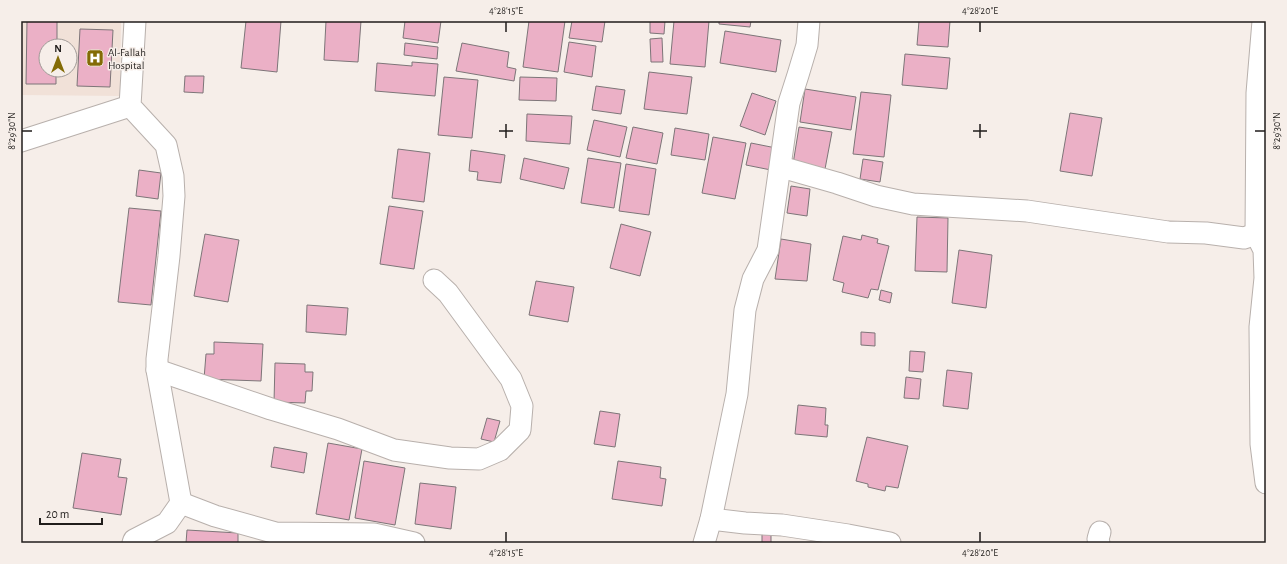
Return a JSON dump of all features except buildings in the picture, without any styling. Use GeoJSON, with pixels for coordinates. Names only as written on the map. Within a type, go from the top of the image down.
{"type":"FeatureCollection","features":[{"type":"Feature","properties":{"kind":"street"},"geometry":{"type":"LineString","coordinates":[[132,543],[134,540],[167,523],[181,503],[157,370],[174,196],[173,176],[166,145],[130,106],[135,21]]}},
{"type":"Feature","properties":{"kind":"street"},"geometry":{"type":"LineString","coordinates":[[704,543],[711,519],[737,394],[745,310],[753,279],[768,250],[789,103],[807,45],[809,21]]}},
{"type":"Feature","properties":{"kind":"street"},"geometry":{"type":"LineString","coordinates":[[1263,21],[1257,93],[1256,234],[1264,250],[1265,278],[1260,327],[1261,444],[1266,483]]}},
{"type":"Feature","properties":{"kind":"street"},"geometry":{"type":"LineString","coordinates":[[21,141],[130,106]]}},
{"type":"Feature","properties":{"kind":"street"},"geometry":{"type":"LineString","coordinates":[[781,167],[876,196],[914,204],[1027,211],[1168,232],[1206,233],[1244,238],[1256,234]]}},
{"type":"Feature","properties":{"kind":"street"},"geometry":{"type":"LineString","coordinates":[[157,370],[271,409],[338,429],[394,450],[450,458],[479,459],[500,450],[520,430],[522,406],[511,379],[448,293],[434,280]]}},
{"type":"Feature","properties":{"kind":"street"},"geometry":{"type":"LineString","coordinates":[[181,503],[215,516],[276,533],[374,534],[414,543]]}},
{"type":"Feature","properties":{"kind":"street"},"geometry":{"type":"LineString","coordinates":[[711,519],[745,524],[782,525],[890,543]]}},
{"type":"Feature","properties":{"kind":"shaded area","name":"Al-Fallah Hospital"},"geometry":{"type":"Polygon","coordinates":[[[21,21],[121,21],[120,96],[21,95],[21,21]]]}},
{"type":"Feature","properties":{"kind":"place","name":"Al-Fallah Hospital"},"geometry":{"type":"Point","coordinates":[95,58]}}]}
